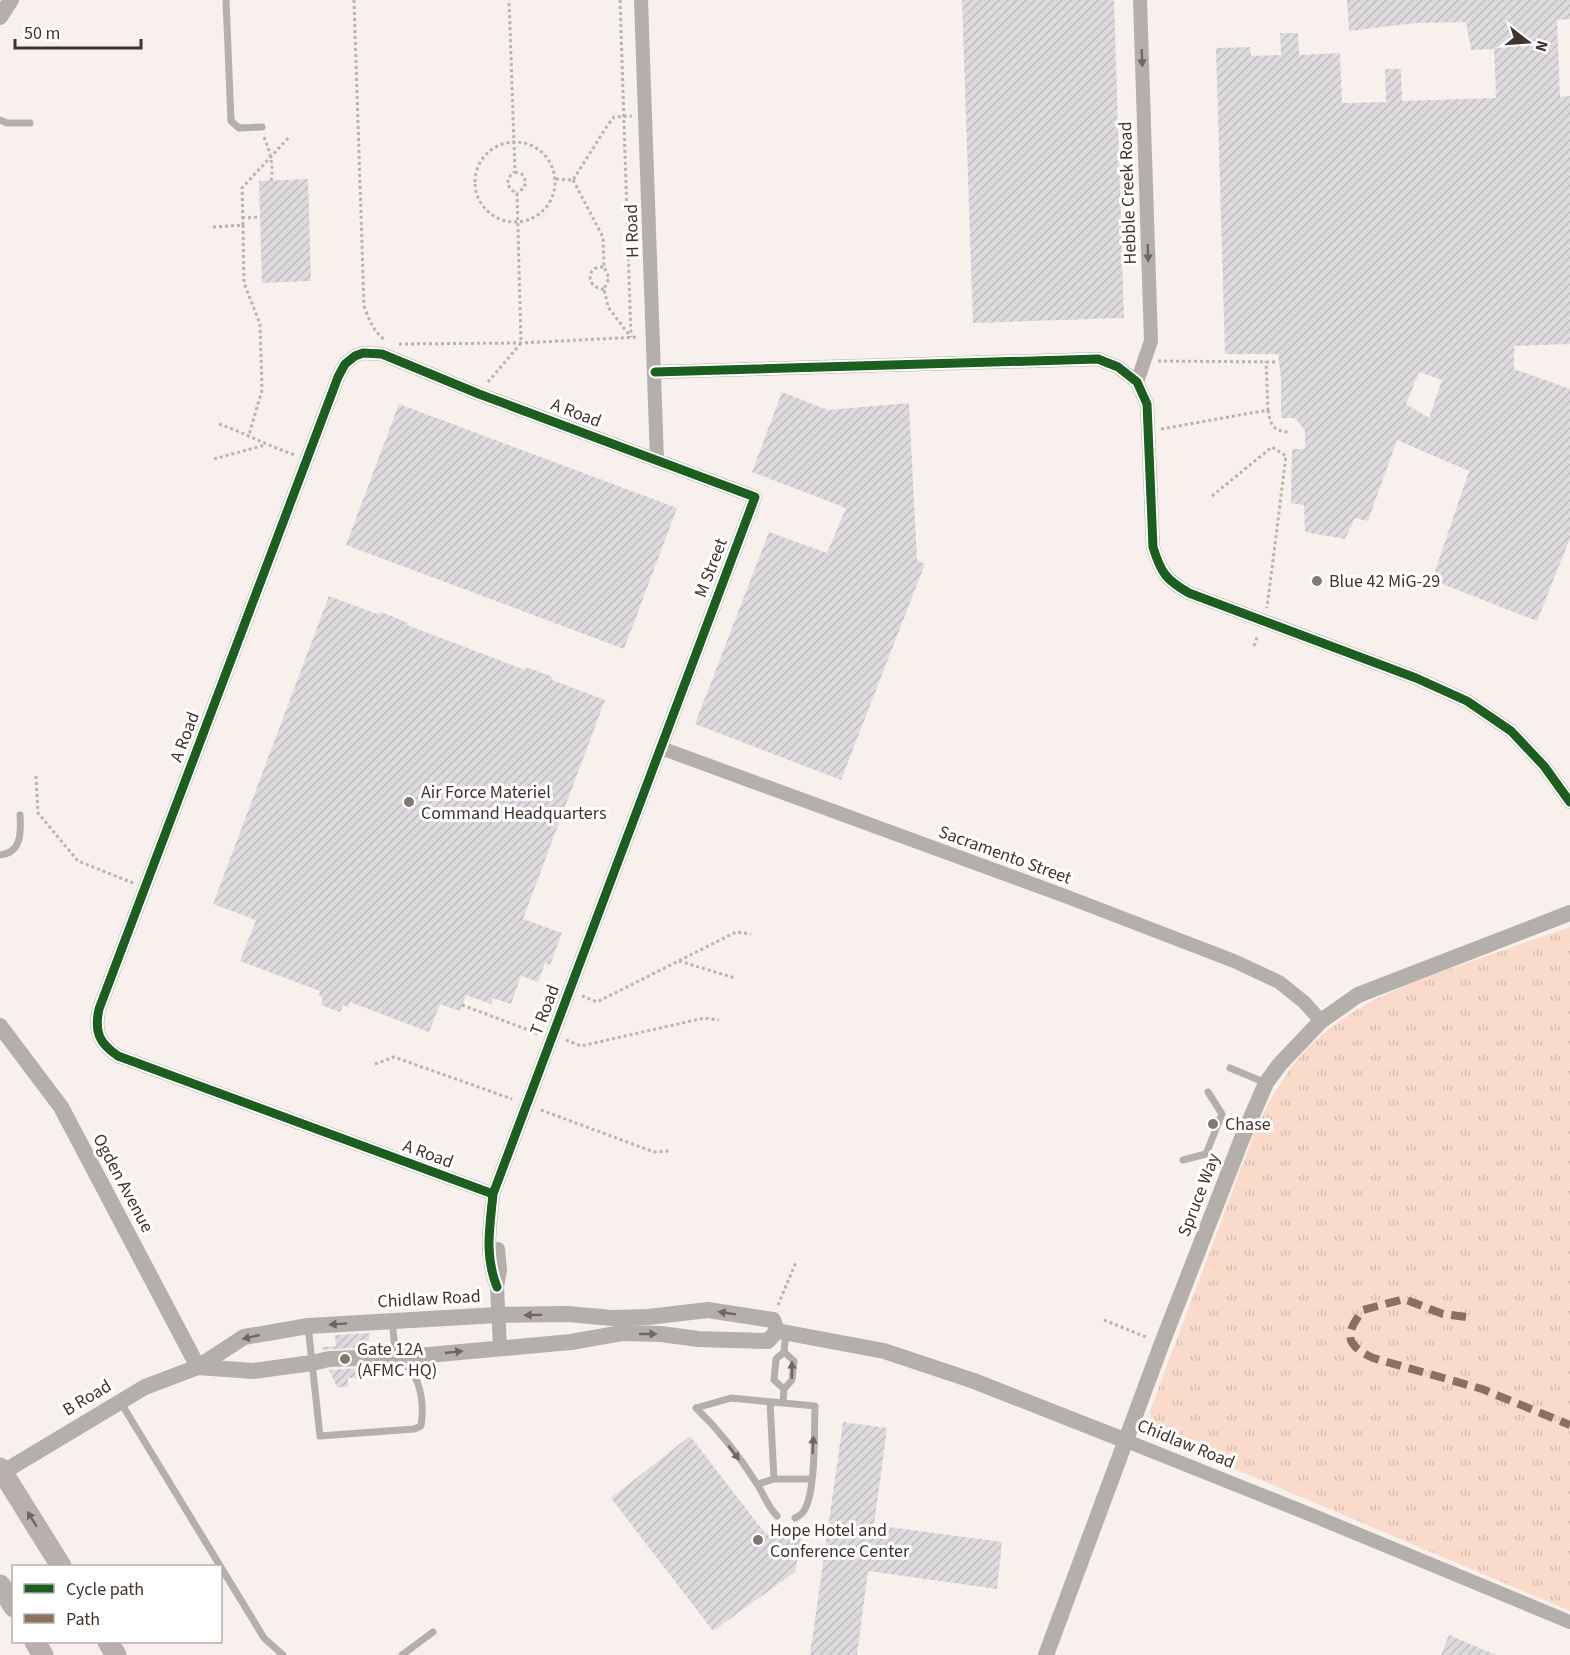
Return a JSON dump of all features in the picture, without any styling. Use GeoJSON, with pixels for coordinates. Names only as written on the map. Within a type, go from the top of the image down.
{"type":"FeatureCollection","features":[{"type":"Feature","properties":{"kind":"main road"},"geometry":{"type":"LineString","coordinates":[[1,1471],[60,1565]]}},
{"type":"Feature","properties":{"kind":"main road"},"geometry":{"type":"LineString","coordinates":[[0,1586],[12,1604]]}},
{"type":"Feature","properties":{"kind":"street"},"geometry":{"type":"LineString","coordinates":[[0,17],[11,0]]}},
{"type":"Feature","properties":{"kind":"street","name":"H Road"},"geometry":{"type":"LineString","coordinates":[[641,0],[657,461]]}},
{"type":"Feature","properties":{"kind":"street","name":"Hebble Creek Road"},"geometry":{"type":"LineString","coordinates":[[1137,382],[1151,341],[1140,0]]}},
{"type":"Feature","properties":{"kind":"street","name":"A Road"},"geometry":{"type":"LineString","coordinates":[[493,1194],[118,1056],[105,1048],[96,1023],[307,459],[345,364],[363,353],[382,354],[479,394],[657,461]]}},
{"type":"Feature","properties":{"kind":"street"},"geometry":{"type":"LineString","coordinates":[[655,372],[1098,359],[1118,367],[1137,382],[1147,404],[1153,547],[1158,566],[1169,582],[1189,593],[1416,678],[1467,701],[1511,731],[1544,766],[1570,802]]}},
{"type":"Feature","properties":{"kind":"street","name":"M Street"},"geometry":{"type":"LineString","coordinates":[[657,461],[755,497],[661,748]]}},
{"type":"Feature","properties":{"kind":"street","name":"T Road"},"geometry":{"type":"LineString","coordinates":[[500,1347],[497,1287],[500,1270],[497,1229],[492,1212],[493,1194],[661,748]]}},
{"type":"Feature","properties":{"kind":"street","name":"Sacramento Street"},"geometry":{"type":"LineString","coordinates":[[661,748],[1054,892],[1234,961],[1279,982],[1304,1002],[1321,1021]]}},
{"type":"Feature","properties":{"kind":"street","name":"Spruce Way"},"geometry":{"type":"LineString","coordinates":[[1046,1655],[1162,1343],[1266,1083],[1280,1064],[1321,1021],[1358,995],[1570,913]]}},
{"type":"Feature","properties":{"kind":"street","name":"Ogden Avenue"},"geometry":{"type":"LineString","coordinates":[[0,1026],[61,1107],[198,1367]]}},
{"type":"Feature","properties":{"kind":"street","name":"Chidlaw Road"},"geometry":{"type":"LineString","coordinates":[[198,1367],[244,1337],[309,1326],[392,1320],[568,1314],[624,1318],[708,1310],[773,1320],[782,1332],[884,1351],[931,1365],[1314,1516],[1570,1622]]}},
{"type":"Feature","properties":{"kind":"street"},"geometry":{"type":"LineString","coordinates":[[198,1367],[253,1371],[312,1363],[329,1368],[372,1366],[396,1357],[571,1342],[622,1334],[661,1334],[698,1339],[768,1341],[782,1332]]}},
{"type":"Feature","properties":{"kind":"street","name":"B Road"},"geometry":{"type":"LineString","coordinates":[[1,1471],[145,1387],[198,1367]]}},
{"type":"Feature","properties":{"kind":"lane"},"geometry":{"type":"LineString","coordinates":[[226,0],[231,121],[239,128],[262,127]]}},
{"type":"Feature","properties":{"kind":"lane"},"geometry":{"type":"LineString","coordinates":[[0,120],[7,123],[30,123]]}},
{"type":"Feature","properties":{"kind":"lane"},"geometry":{"type":"LineString","coordinates":[[0,855],[7,854],[17,846],[21,835],[20,815]]}},
{"type":"Feature","properties":{"kind":"lane"},"geometry":{"type":"LineString","coordinates":[[1230,1068],[1266,1083]]}},
{"type":"Feature","properties":{"kind":"lane"},"geometry":{"type":"LineString","coordinates":[[1183,1160],[1206,1154],[1222,1114],[1208,1092]]}},
{"type":"Feature","properties":{"kind":"lane"},"geometry":{"type":"LineString","coordinates":[[309,1326],[320,1436],[414,1429],[421,1425],[423,1417],[419,1388],[411,1371],[396,1357],[392,1320]]}},
{"type":"Feature","properties":{"kind":"lane"},"geometry":{"type":"LineString","coordinates":[[782,1332],[784,1352],[794,1361],[792,1380],[784,1389],[783,1403]]}},
{"type":"Feature","properties":{"kind":"lane"},"geometry":{"type":"LineString","coordinates":[[784,1352],[776,1359],[774,1380],[784,1389]]}},
{"type":"Feature","properties":{"kind":"lane"},"geometry":{"type":"LineString","coordinates":[[777,1516],[772,1512],[758,1484],[712,1424],[696,1408],[731,1398],[815,1406],[811,1479],[807,1503],[804,1513],[795,1518]]}},
{"type":"Feature","properties":{"kind":"lane"},"geometry":{"type":"LineString","coordinates":[[119,1401],[219,1565]]}},
{"type":"Feature","properties":{"kind":"lane"},"geometry":{"type":"LineString","coordinates":[[770,1402],[774,1479]]}},
{"type":"Feature","properties":{"kind":"lane"},"geometry":{"type":"LineString","coordinates":[[758,1484],[774,1479],[811,1479]]}},
{"type":"Feature","properties":{"kind":"lane"},"geometry":{"type":"LineString","coordinates":[[222,1569],[264,1638],[283,1655]]}},
{"type":"Feature","properties":{"kind":"lane"},"geometry":{"type":"LineString","coordinates":[[402,1655],[433,1632]]}},
{"type":"Feature","properties":{"kind":"path"},"geometry":{"type":"LineString","coordinates":[[354,0],[364,306],[373,328],[387,341]]}},
{"type":"Feature","properties":{"kind":"path"},"geometry":{"type":"LineString","coordinates":[[509,0],[515,172]]}},
{"type":"Feature","properties":{"kind":"path"},"geometry":{"type":"LineString","coordinates":[[620,0],[631,337]]}},
{"type":"Feature","properties":{"kind":"path"},"geometry":{"type":"LineString","coordinates":[[573,180],[614,117],[646,115]]}},
{"type":"Feature","properties":{"kind":"path"},"geometry":{"type":"LineString","coordinates":[[249,435],[262,390],[260,324],[244,283],[242,188],[290,136]]}},
{"type":"Feature","properties":{"kind":"path"},"geometry":{"type":"LineString","coordinates":[[264,138],[271,156],[272,181]]}},
{"type":"Feature","properties":{"kind":"path"},"geometry":{"type":"LineString","coordinates":[[514,140],[534,146],[543,152],[551,161],[556,179],[553,196],[544,210],[518,223],[494,216],[482,206],[476,192],[477,169],[484,158],[497,146],[514,140]]}},
{"type":"Feature","properties":{"kind":"path"},"geometry":{"type":"LineString","coordinates":[[479,394],[521,343],[516,193],[507,184],[511,174],[515,172]]}},
{"type":"Feature","properties":{"kind":"path"},"geometry":{"type":"LineString","coordinates":[[515,172],[522,174],[526,183],[524,188],[516,193]]}},
{"type":"Feature","properties":{"kind":"path"},"geometry":{"type":"LineString","coordinates":[[556,179],[573,180]]}},
{"type":"Feature","properties":{"kind":"path"},"geometry":{"type":"LineString","coordinates":[[573,180],[603,237],[604,267],[609,278],[604,289],[608,307],[631,337]]}},
{"type":"Feature","properties":{"kind":"path"},"geometry":{"type":"LineString","coordinates":[[242,218],[260,217]]}},
{"type":"Feature","properties":{"kind":"path"},"geometry":{"type":"LineString","coordinates":[[213,227],[243,225]]}},
{"type":"Feature","properties":{"kind":"path"},"geometry":{"type":"LineString","coordinates":[[604,267],[593,268],[589,280],[598,289],[604,289]]}},
{"type":"Feature","properties":{"kind":"path"},"geometry":{"type":"LineString","coordinates":[[393,343],[521,343],[654,337]]}},
{"type":"Feature","properties":{"kind":"path"},"geometry":{"type":"LineString","coordinates":[[1144,360],[1222,363],[1278,362]]}},
{"type":"Feature","properties":{"kind":"path"},"geometry":{"type":"LineString","coordinates":[[1266,361],[1269,421],[1279,432],[1288,432]]}},
{"type":"Feature","properties":{"kind":"path"},"geometry":{"type":"LineString","coordinates":[[1148,432],[1268,410]]}},
{"type":"Feature","properties":{"kind":"path"},"geometry":{"type":"LineString","coordinates":[[219,424],[249,435],[266,445],[307,459]]}},
{"type":"Feature","properties":{"kind":"path"},"geometry":{"type":"LineString","coordinates":[[214,459],[266,445]]}},
{"type":"Feature","properties":{"kind":"path"},"geometry":{"type":"LineString","coordinates":[[1212,496],[1272,447],[1286,456],[1267,606],[1254,646]]}},
{"type":"Feature","properties":{"kind":"path"},"geometry":{"type":"LineString","coordinates":[[36,776],[38,813],[78,861],[146,887]]}},
{"type":"Feature","properties":{"kind":"path"},"geometry":{"type":"LineString","coordinates":[[569,991],[597,1002],[736,932],[751,934]]}},
{"type":"Feature","properties":{"kind":"path"},"geometry":{"type":"LineString","coordinates":[[679,961],[735,978]]}},
{"type":"Feature","properties":{"kind":"path"},"geometry":{"type":"LineString","coordinates":[[462,1005],[539,1035],[581,1046],[704,1018],[719,1020]]}},
{"type":"Feature","properties":{"kind":"path"},"geometry":{"type":"LineString","coordinates":[[1104,1320],[1162,1343]]}},
{"type":"Feature","properties":{"kind":"green space"},"geometry":{"type":"Polygon","coordinates":[[[1570,927],[1570,1611],[1162,1438],[1153,1430],[1150,1411],[1255,1131],[1265,1109],[1298,1059],[1341,1020],[1380,997],[1444,971],[1570,927]]]}},
{"type":"Feature","properties":{"kind":"building"},"geometry":{"type":"Polygon","coordinates":[[[962,0],[1114,0],[1124,318],[973,323],[962,0]]]}},
{"type":"Feature","properties":{"kind":"building"},"geometry":{"type":"Polygon","coordinates":[[[1347,0],[1570,0],[1570,19],[1557,20],[1560,97],[1570,96],[1570,344],[1514,346],[1514,369],[1570,389],[1570,538],[1537,621],[1432,580],[1469,471],[1397,440],[1368,521],[1355,518],[1345,539],[1305,532],[1304,505],[1291,503],[1292,449],[1305,449],[1305,431],[1295,418],[1281,418],[1281,378],[1278,354],[1225,354],[1216,48],[1250,47],[1251,56],[1281,55],[1280,33],[1298,33],[1299,55],[1340,53],[1342,103],[1386,102],[1385,69],[1401,69],[1402,101],[1496,98],[1494,49],[1471,50],[1466,22],[1416,23],[1349,31],[1347,0]],[[1419,372],[1406,404],[1429,418],[1442,380],[1419,372]]]}},
{"type":"Feature","properties":{"kind":"building"},"geometry":{"type":"Polygon","coordinates":[[[308,179],[311,281],[262,283],[259,181],[308,179]]]}},
{"type":"Feature","properties":{"kind":"building"},"geometry":{"type":"Polygon","coordinates":[[[782,392],[828,410],[909,403],[917,560],[925,564],[841,780],[695,724],[769,532],[827,553],[846,508],[752,472],[782,392]]]}},
{"type":"Feature","properties":{"kind":"building"},"geometry":{"type":"Polygon","coordinates":[[[399,404],[677,508],[624,649],[346,545],[399,404]]]}},
{"type":"Feature","properties":{"kind":"building","name":"Air Force Materiel Command Headquarters"},"geometry":{"type":"Polygon","coordinates":[[[329,596],[380,615],[381,612],[389,615],[408,623],[407,625],[525,670],[526,667],[553,677],[552,680],[605,700],[523,919],[562,933],[550,965],[545,963],[538,982],[521,976],[511,1004],[493,998],[491,1004],[466,995],[460,1011],[440,1004],[429,1032],[350,1002],[348,1007],[343,1005],[340,1012],[321,1005],[323,998],[319,996],[320,991],[240,961],[256,920],[213,904],[329,596]]]}},
{"type":"Feature","properties":{"kind":"building"},"geometry":{"type":"Polygon","coordinates":[[[370,1333],[367,1347],[323,1350],[322,1347],[336,1346],[335,1335],[370,1333]]]}},
{"type":"Feature","properties":{"kind":"building"},"geometry":{"type":"Polygon","coordinates":[[[363,1368],[361,1378],[348,1378],[348,1387],[337,1387],[329,1370],[363,1368]]]}},
{"type":"Feature","properties":{"kind":"building"},"geometry":{"type":"Polygon","coordinates":[[[843,1422],[887,1428],[874,1525],[1002,1542],[997,1589],[868,1571],[857,1655],[810,1655],[843,1422]]]}},
{"type":"Feature","properties":{"kind":"building"},"geometry":{"type":"Polygon","coordinates":[[[690,1436],[765,1533],[801,1538],[795,1572],[713,1631],[611,1498],[690,1436]]]}},
{"type":"Feature","properties":{"kind":"building"},"geometry":{"type":"Polygon","coordinates":[[[1449,1635],[1496,1655],[1441,1655],[1449,1635]]]}},
{"type":"Feature","properties":{"kind":"marked path"},"geometry":{"type":"LineString","coordinates":[[1466,1317],[1443,1314],[1404,1299],[1363,1310],[1353,1326],[1350,1338],[1357,1348],[1373,1358],[1482,1389],[1570,1425]]}},
{"type":"Feature","properties":{"kind":"cycle path"},"geometry":{"type":"LineString","coordinates":[[493,1194],[118,1056],[106,1046],[98,1031],[99,1009],[338,377],[345,364],[363,353],[382,354],[479,394],[755,497],[493,1194],[489,1252],[497,1287]]}},
{"type":"Feature","properties":{"kind":"cycle path"},"geometry":{"type":"LineString","coordinates":[[655,372],[1098,359],[1118,367],[1137,382],[1147,404],[1153,547],[1162,570],[1170,580],[1189,593],[1416,678],[1467,701],[1511,731],[1544,766],[1570,802]]}},
{"type":"Feature","properties":{"kind":"place","name":"Blue 42 MiG-29"},"geometry":{"type":"Point","coordinates":[1317,581]}},
{"type":"Feature","properties":{"kind":"place","name":"Air Force Materiel Command Headquarters"},"geometry":{"type":"Point","coordinates":[409,802]}},
{"type":"Feature","properties":{"kind":"place","name":"Chase"},"geometry":{"type":"Point","coordinates":[1213,1124]}},
{"type":"Feature","properties":{"kind":"place","name":"Gate 12A (AFMC HQ)"},"geometry":{"type":"Point","coordinates":[345,1359]}},
{"type":"Feature","properties":{"kind":"place","name":"Hope Hotel and Conference Center"},"geometry":{"type":"Point","coordinates":[758,1540]}}]}
